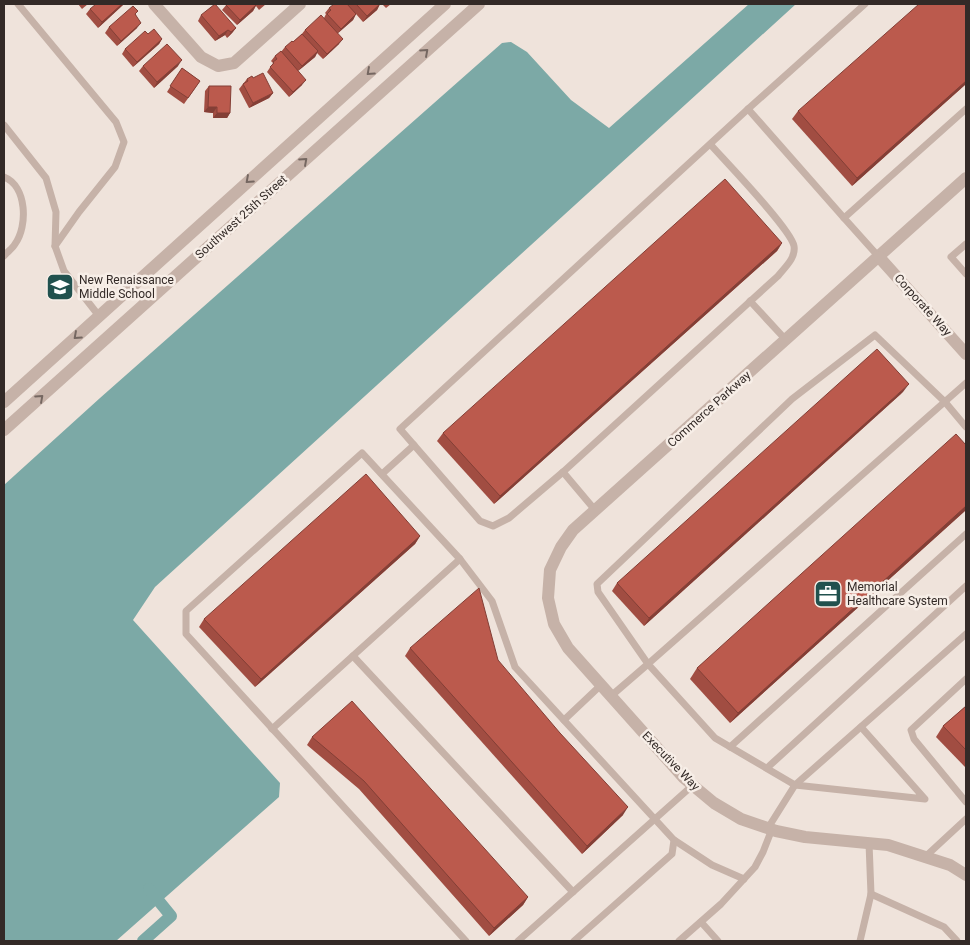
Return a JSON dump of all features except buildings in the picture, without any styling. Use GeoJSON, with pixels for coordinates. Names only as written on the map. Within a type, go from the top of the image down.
{"type":"FeatureCollection","features":[{"type":"Feature","properties":{"kind":"street"},"geometry":{"type":"LineString","coordinates":[[154,4],[201,57],[218,66],[234,63],[300,4]]}},
{"type":"Feature","properties":{"kind":"street","name":"Southwest 25th Street"},"geometry":{"type":"LineString","coordinates":[[4,402],[445,4]]}},
{"type":"Feature","properties":{"kind":"street","name":"Southwest 25th Street"},"geometry":{"type":"LineString","coordinates":[[4,430],[479,4]]}},
{"type":"Feature","properties":{"kind":"street","name":"Commerce Parkway"},"geometry":{"type":"LineString","coordinates":[[550,570],[561,547],[573,530],[966,178]]}},
{"type":"Feature","properties":{"kind":"street","name":"Corporate Way"},"geometry":{"type":"LineString","coordinates":[[879,257],[966,354]]}},
{"type":"Feature","properties":{"kind":"street","name":"Executive Way"},"geometry":{"type":"LineString","coordinates":[[550,570],[548,598],[554,624],[568,648],[684,778],[721,807],[741,819],[770,829],[805,838],[888,845],[950,865],[966,875]]}},
{"type":"Feature","properties":{"kind":"lane"},"geometry":{"type":"LineString","coordinates":[[18,4],[116,122],[124,142],[115,166],[55,246]]}},
{"type":"Feature","properties":{"kind":"lane"},"geometry":{"type":"LineString","coordinates":[[710,144],[783,226],[794,246],[791,260],[778,276],[563,472],[509,518],[493,526],[480,521],[400,429],[748,109],[865,4]]}},
{"type":"Feature","properties":{"kind":"lane"},"geometry":{"type":"LineString","coordinates":[[748,109],[879,257]]}},
{"type":"Feature","properties":{"kind":"lane"},"geometry":{"type":"LineString","coordinates":[[844,218],[966,109]]}},
{"type":"Feature","properties":{"kind":"lane"},"geometry":{"type":"LineString","coordinates":[[4,125],[46,178],[56,212],[55,246],[64,272],[99,316]]}},
{"type":"Feature","properties":{"kind":"lane"},"geometry":{"type":"LineString","coordinates":[[4,177],[14,185],[24,210],[23,227],[15,244],[4,256]]}},
{"type":"Feature","properties":{"kind":"lane"},"geometry":{"type":"LineString","coordinates":[[966,244],[951,257],[966,274]]}},
{"type":"Feature","properties":{"kind":"lane"},"geometry":{"type":"LineString","coordinates":[[750,301],[786,340]]}},
{"type":"Feature","properties":{"kind":"lane"},"geometry":{"type":"LineString","coordinates":[[860,727],[924,799],[795,785],[715,738],[648,664],[598,592],[597,584],[792,399],[874,335],[945,402],[966,426]]}},
{"type":"Feature","properties":{"kind":"lane"},"geometry":{"type":"LineString","coordinates":[[611,696],[966,383]]}},
{"type":"Feature","properties":{"kind":"lane"},"geometry":{"type":"LineString","coordinates":[[382,474],[414,445]]}},
{"type":"Feature","properties":{"kind":"lane"},"geometry":{"type":"LineString","coordinates":[[466,941],[186,634],[186,612],[362,453],[460,559],[492,601],[515,667],[674,840],[712,865],[744,879]]}},
{"type":"Feature","properties":{"kind":"lane"},"geometry":{"type":"LineString","coordinates":[[563,472],[595,510]]}},
{"type":"Feature","properties":{"kind":"lane"},"geometry":{"type":"LineString","coordinates":[[730,747],[966,534]]}},
{"type":"Feature","properties":{"kind":"lane"},"geometry":{"type":"LineString","coordinates":[[272,729],[460,559]]}},
{"type":"Feature","properties":{"kind":"lane"},"geometry":{"type":"LineString","coordinates":[[767,768],[966,586]]}},
{"type":"Feature","properties":{"kind":"lane"},"geometry":{"type":"LineString","coordinates":[[679,941],[721,904],[755,867],[763,852],[770,829],[795,785],[966,634]]}},
{"type":"Feature","properties":{"kind":"lane"},"geometry":{"type":"LineString","coordinates":[[353,656],[573,892]]}},
{"type":"Feature","properties":{"kind":"lane"},"geometry":{"type":"LineString","coordinates":[[966,679],[911,730],[914,739],[966,802]]}},
{"type":"Feature","properties":{"kind":"lane"},"geometry":{"type":"LineString","coordinates":[[564,720],[601,685]]}},
{"type":"Feature","properties":{"kind":"lane"},"geometry":{"type":"LineString","coordinates":[[518,941],[693,785]]}},
{"type":"Feature","properties":{"kind":"lane"},"geometry":{"type":"LineString","coordinates":[[925,857],[966,819]]}},
{"type":"Feature","properties":{"kind":"lane"},"geometry":{"type":"LineString","coordinates":[[574,941],[672,854],[674,840]]}},
{"type":"Feature","properties":{"kind":"lane"},"geometry":{"type":"LineString","coordinates":[[860,941],[871,894],[868,843]]}},
{"type":"Feature","properties":{"kind":"lane"},"geometry":{"type":"LineString","coordinates":[[871,894],[944,927],[957,941]]}},
{"type":"Feature","properties":{"kind":"lane"},"geometry":{"type":"LineString","coordinates":[[701,922],[718,941]]}},
{"type":"Feature","properties":{"kind":"water"},"geometry":{"type":"Polygon","coordinates":[[[749,4],[796,4],[155,587],[133,620],[280,783],[279,797],[116,941],[4,941],[4,485],[502,43],[511,42],[527,52],[571,100],[609,128],[749,4]]]}},
{"type":"Feature","properties":{"kind":"waterway"},"geometry":{"type":"LineString","coordinates":[[143,941],[171,916],[149,889]]}},
{"type":"Feature","properties":{"kind":"place","name":"New Renaissance Middle School"},"geometry":{"type":"Point","coordinates":[60,287]}},
{"type":"Feature","properties":{"kind":"place","name":"Memorial Healthcare System"},"geometry":{"type":"Point","coordinates":[828,594]}}]}
